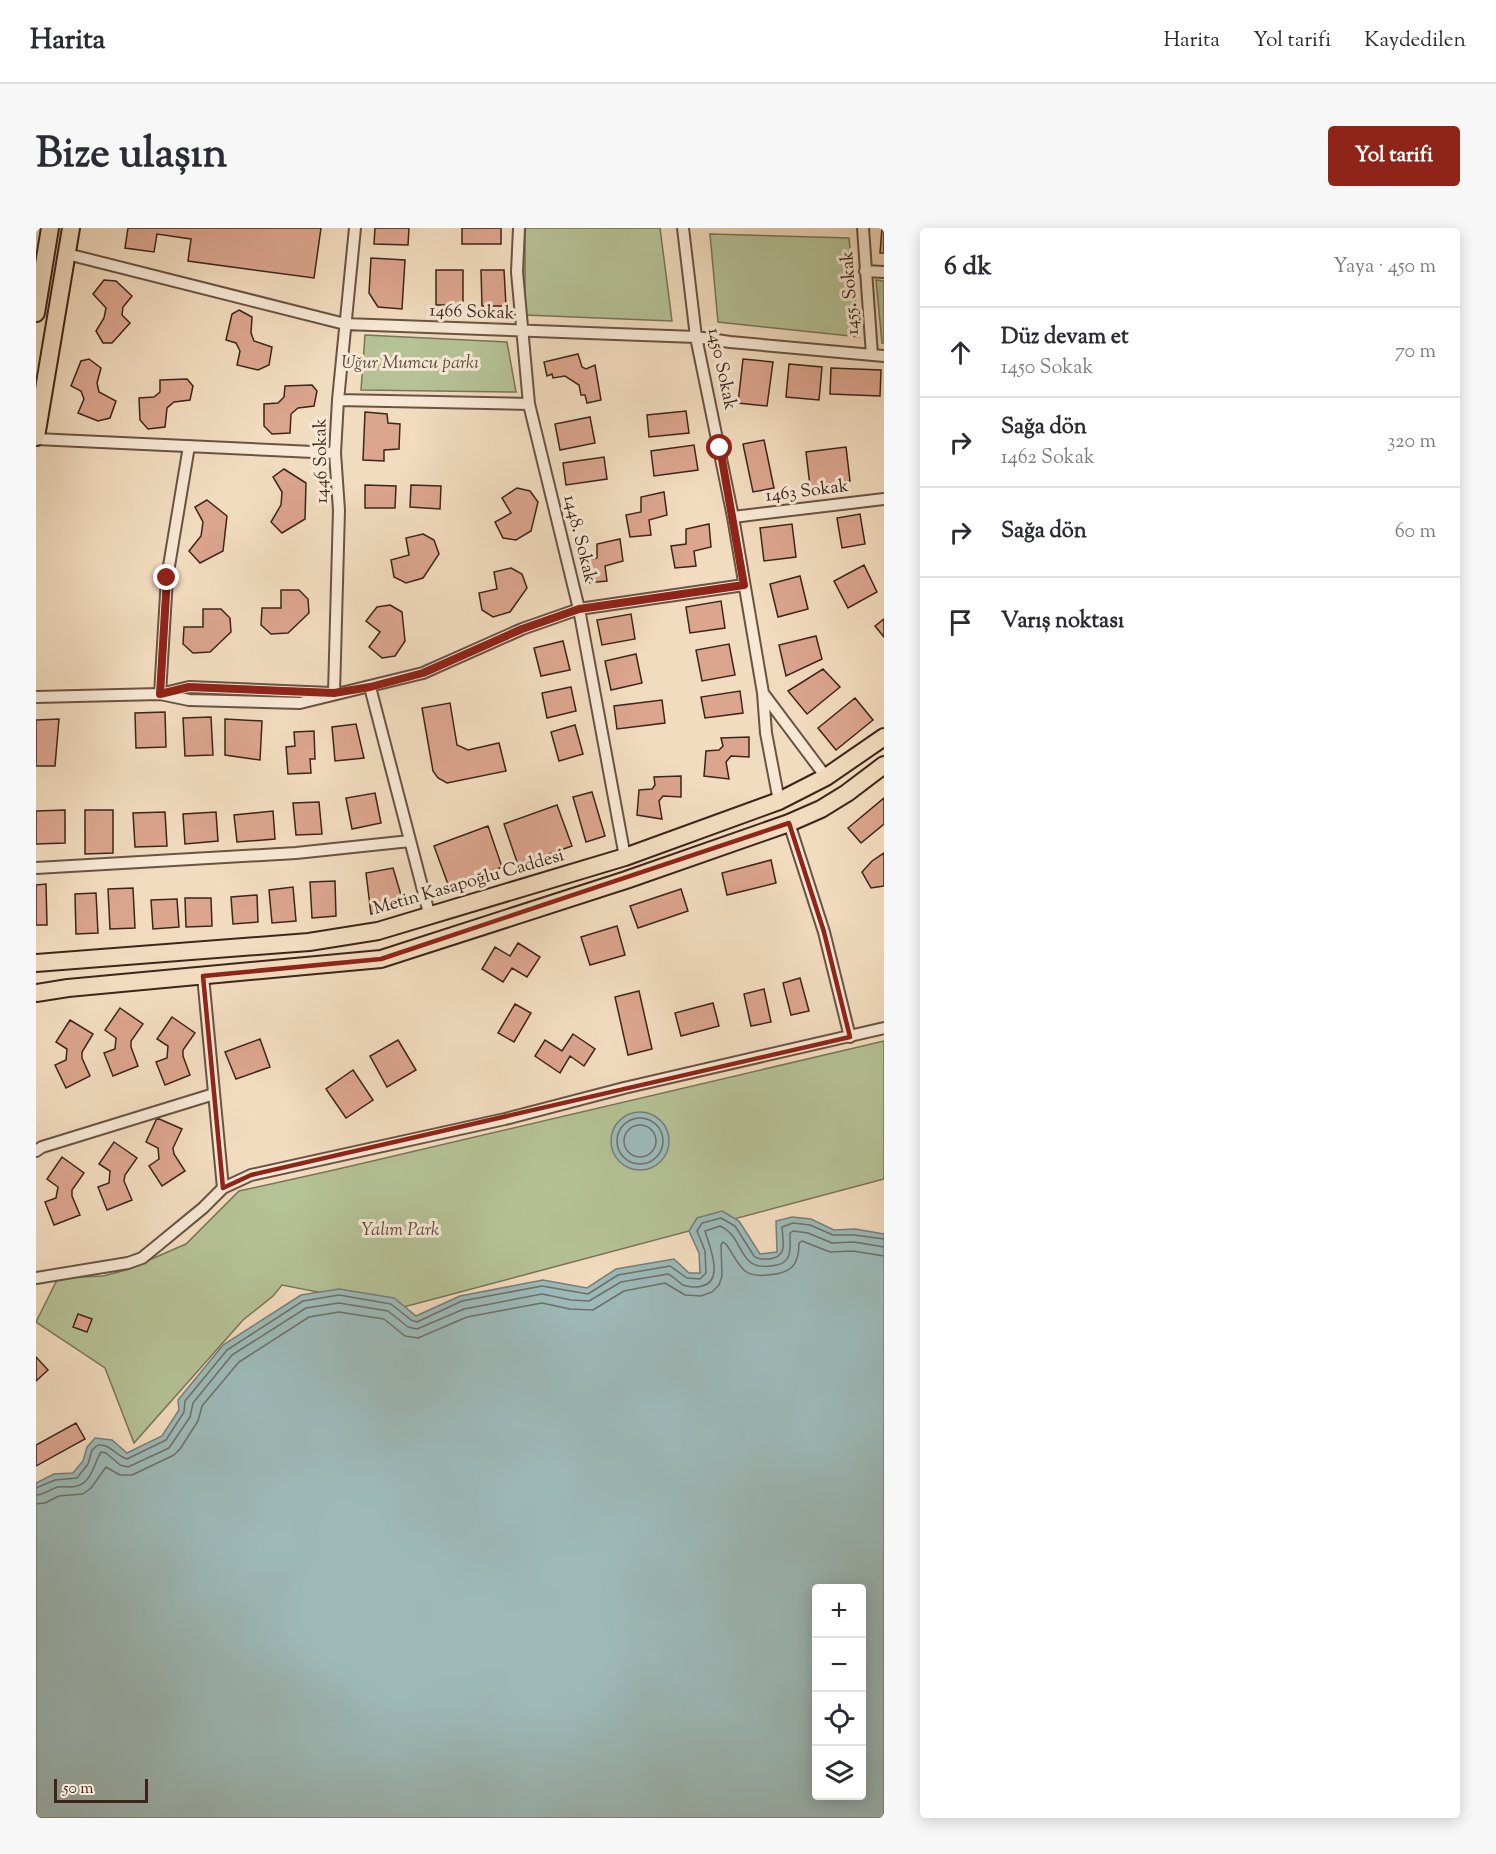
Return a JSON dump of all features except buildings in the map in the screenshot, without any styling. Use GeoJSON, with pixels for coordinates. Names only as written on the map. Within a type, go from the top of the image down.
{"type":"FeatureCollection","features":[{"type":"Feature","properties":{"kind":"main road"},"geometry":{"type":"LineString","coordinates":[[36,313],[41,248],[50,228]]}},
{"type":"Feature","properties":{"kind":"main road"},"geometry":{"type":"LineString","coordinates":[[36,438],[71,228]]}},
{"type":"Feature","properties":{"kind":"main road","name":"Metin Kasapoğlu Caddesi"},"geometry":{"type":"LineString","coordinates":[[36,963],[309,942],[378,931],[625,857],[779,801],[826,777],[884,736]]}},
{"type":"Feature","properties":{"kind":"main road"},"geometry":{"type":"LineString","coordinates":[[36,993],[68,988],[381,959],[626,880],[789,823],[821,809],[884,765]]}},
{"type":"Feature","properties":{"kind":"main road"},"geometry":{"type":"LineString","coordinates":[[36,1001],[68,988]]}},
{"type":"Feature","properties":{"kind":"street","name":"1446 Sokak"},"geometry":{"type":"LineString","coordinates":[[334,693],[339,510],[335,453],[355,228]]}},
{"type":"Feature","properties":{"kind":"street","name":"1448. Sokak"},"geometry":{"type":"LineString","coordinates":[[519,228],[517,272],[529,404],[579,609],[625,857]]}},
{"type":"Feature","properties":{"kind":"street","name":"1450 Sokak"},"geometry":{"type":"LineString","coordinates":[[682,228],[696,337],[733,517],[763,693],[766,733],[779,801]]}},
{"type":"Feature","properties":{"kind":"street","name":"1455. Sokak"},"geometry":{"type":"LineString","coordinates":[[863,228],[865,271],[878,355]]}},
{"type":"Feature","properties":{"kind":"street","name":"1466 Sokak"},"geometry":{"type":"LineString","coordinates":[[67,254],[345,324],[696,337],[878,355]]}},
{"type":"Feature","properties":{"kind":"street"},"geometry":{"type":"LineString","coordinates":[[865,271],[884,272]]}},
{"type":"Feature","properties":{"kind":"street"},"geometry":{"type":"LineString","coordinates":[[338,400],[529,404]]}},
{"type":"Feature","properties":{"kind":"street"},"geometry":{"type":"LineString","coordinates":[[36,438],[335,453]]}},
{"type":"Feature","properties":{"kind":"street"},"geometry":{"type":"LineString","coordinates":[[160,694],[167,578],[189,446]]}},
{"type":"Feature","properties":{"kind":"street","name":"1463 Sokak"},"geometry":{"type":"LineString","coordinates":[[733,517],[884,499]]}},
{"type":"Feature","properties":{"kind":"street"},"geometry":{"type":"LineString","coordinates":[[36,697],[160,694],[189,687],[334,693],[370,687],[423,673],[522,629],[579,609],[744,585]]}},
{"type":"Feature","properties":{"kind":"street"},"geometry":{"type":"LineString","coordinates":[[370,687],[430,917]]}},
{"type":"Feature","properties":{"kind":"street","name":"1450 Sokak"},"geometry":{"type":"LineString","coordinates":[[763,693],[826,777]]}},
{"type":"Feature","properties":{"kind":"street"},"geometry":{"type":"LineString","coordinates":[[789,823],[824,932],[850,1037]]}},
{"type":"Feature","properties":{"kind":"street"},"geometry":{"type":"LineString","coordinates":[[36,868],[296,853],[410,841]]}},
{"type":"Feature","properties":{"kind":"street"},"geometry":{"type":"LineString","coordinates":[[202,976],[223,1188]]}},
{"type":"Feature","properties":{"kind":"street"},"geometry":{"type":"LineString","coordinates":[[36,1278],[128,1263],[142,1258],[203,1208],[223,1188],[251,1175],[505,1119],[624,1088],[884,1028]]}},
{"type":"Feature","properties":{"kind":"street"},"geometry":{"type":"LineString","coordinates":[[36,1151],[42,1147],[214,1094]]}},
{"type":"Feature","properties":{"kind":"highlighted area"},"geometry":{"type":"Polygon","coordinates":[[[789,823],[824,932],[850,1037],[251,1175],[223,1188],[203,976],[381,959],[789,823]]]}},
{"type":"Feature","properties":{"kind":"green space"},"geometry":{"type":"Polygon","coordinates":[[[525,228],[660,228],[672,321],[525,315],[525,228]]]}},
{"type":"Feature","properties":{"kind":"green space"},"geometry":{"type":"Polygon","coordinates":[[[710,234],[849,238],[859,337],[718,322],[710,234]]]}},
{"type":"Feature","properties":{"kind":"green space"},"geometry":{"type":"Polygon","coordinates":[[[876,280],[884,281],[884,343],[882,343],[876,280]]]}},
{"type":"Feature","properties":{"kind":"green space","name":"Uğur Mumcu parkı"},"geometry":{"type":"Polygon","coordinates":[[[365,335],[507,342],[516,392],[361,390],[365,335]]]}},
{"type":"Feature","properties":{"kind":"green space","name":"Yalım Park"},"geometry":{"type":"Polygon","coordinates":[[[884,1041],[884,1179],[400,1308],[282,1285],[273,1296],[243,1320],[134,1443],[105,1368],[36,1322],[58,1278],[103,1276],[126,1270],[186,1244],[239,1191],[884,1041]]]}},
{"type":"Feature","properties":{"kind":"water"},"geometry":{"type":"Polygon","coordinates":[[[634,1112],[646,1112],[656,1116],[665,1125],[669,1147],[661,1162],[646,1170],[634,1170],[624,1166],[615,1157],[611,1147],[611,1135],[615,1125],[624,1116],[634,1112]]]}},
{"type":"Feature","properties":{"kind":"water"},"geometry":{"type":"Polygon","coordinates":[[[722,1211],[739,1221],[760,1254],[777,1252],[776,1221],[792,1217],[811,1219],[834,1230],[855,1229],[884,1234],[884,1818],[36,1818],[36,1483],[54,1474],[73,1473],[83,1461],[87,1447],[95,1438],[112,1440],[127,1453],[162,1436],[179,1410],[178,1400],[223,1345],[301,1295],[339,1289],[394,1298],[416,1316],[460,1296],[543,1280],[587,1288],[616,1269],[674,1259],[689,1273],[700,1273],[699,1253],[689,1231],[697,1218],[722,1211]]]}},
{"type":"Feature","properties":{"kind":"route"},"geometry":{"type":"LineString","coordinates":[[167,578],[160,694],[189,687],[334,693],[370,687],[423,673],[522,629],[579,609],[744,585],[720,448]]}}]}
